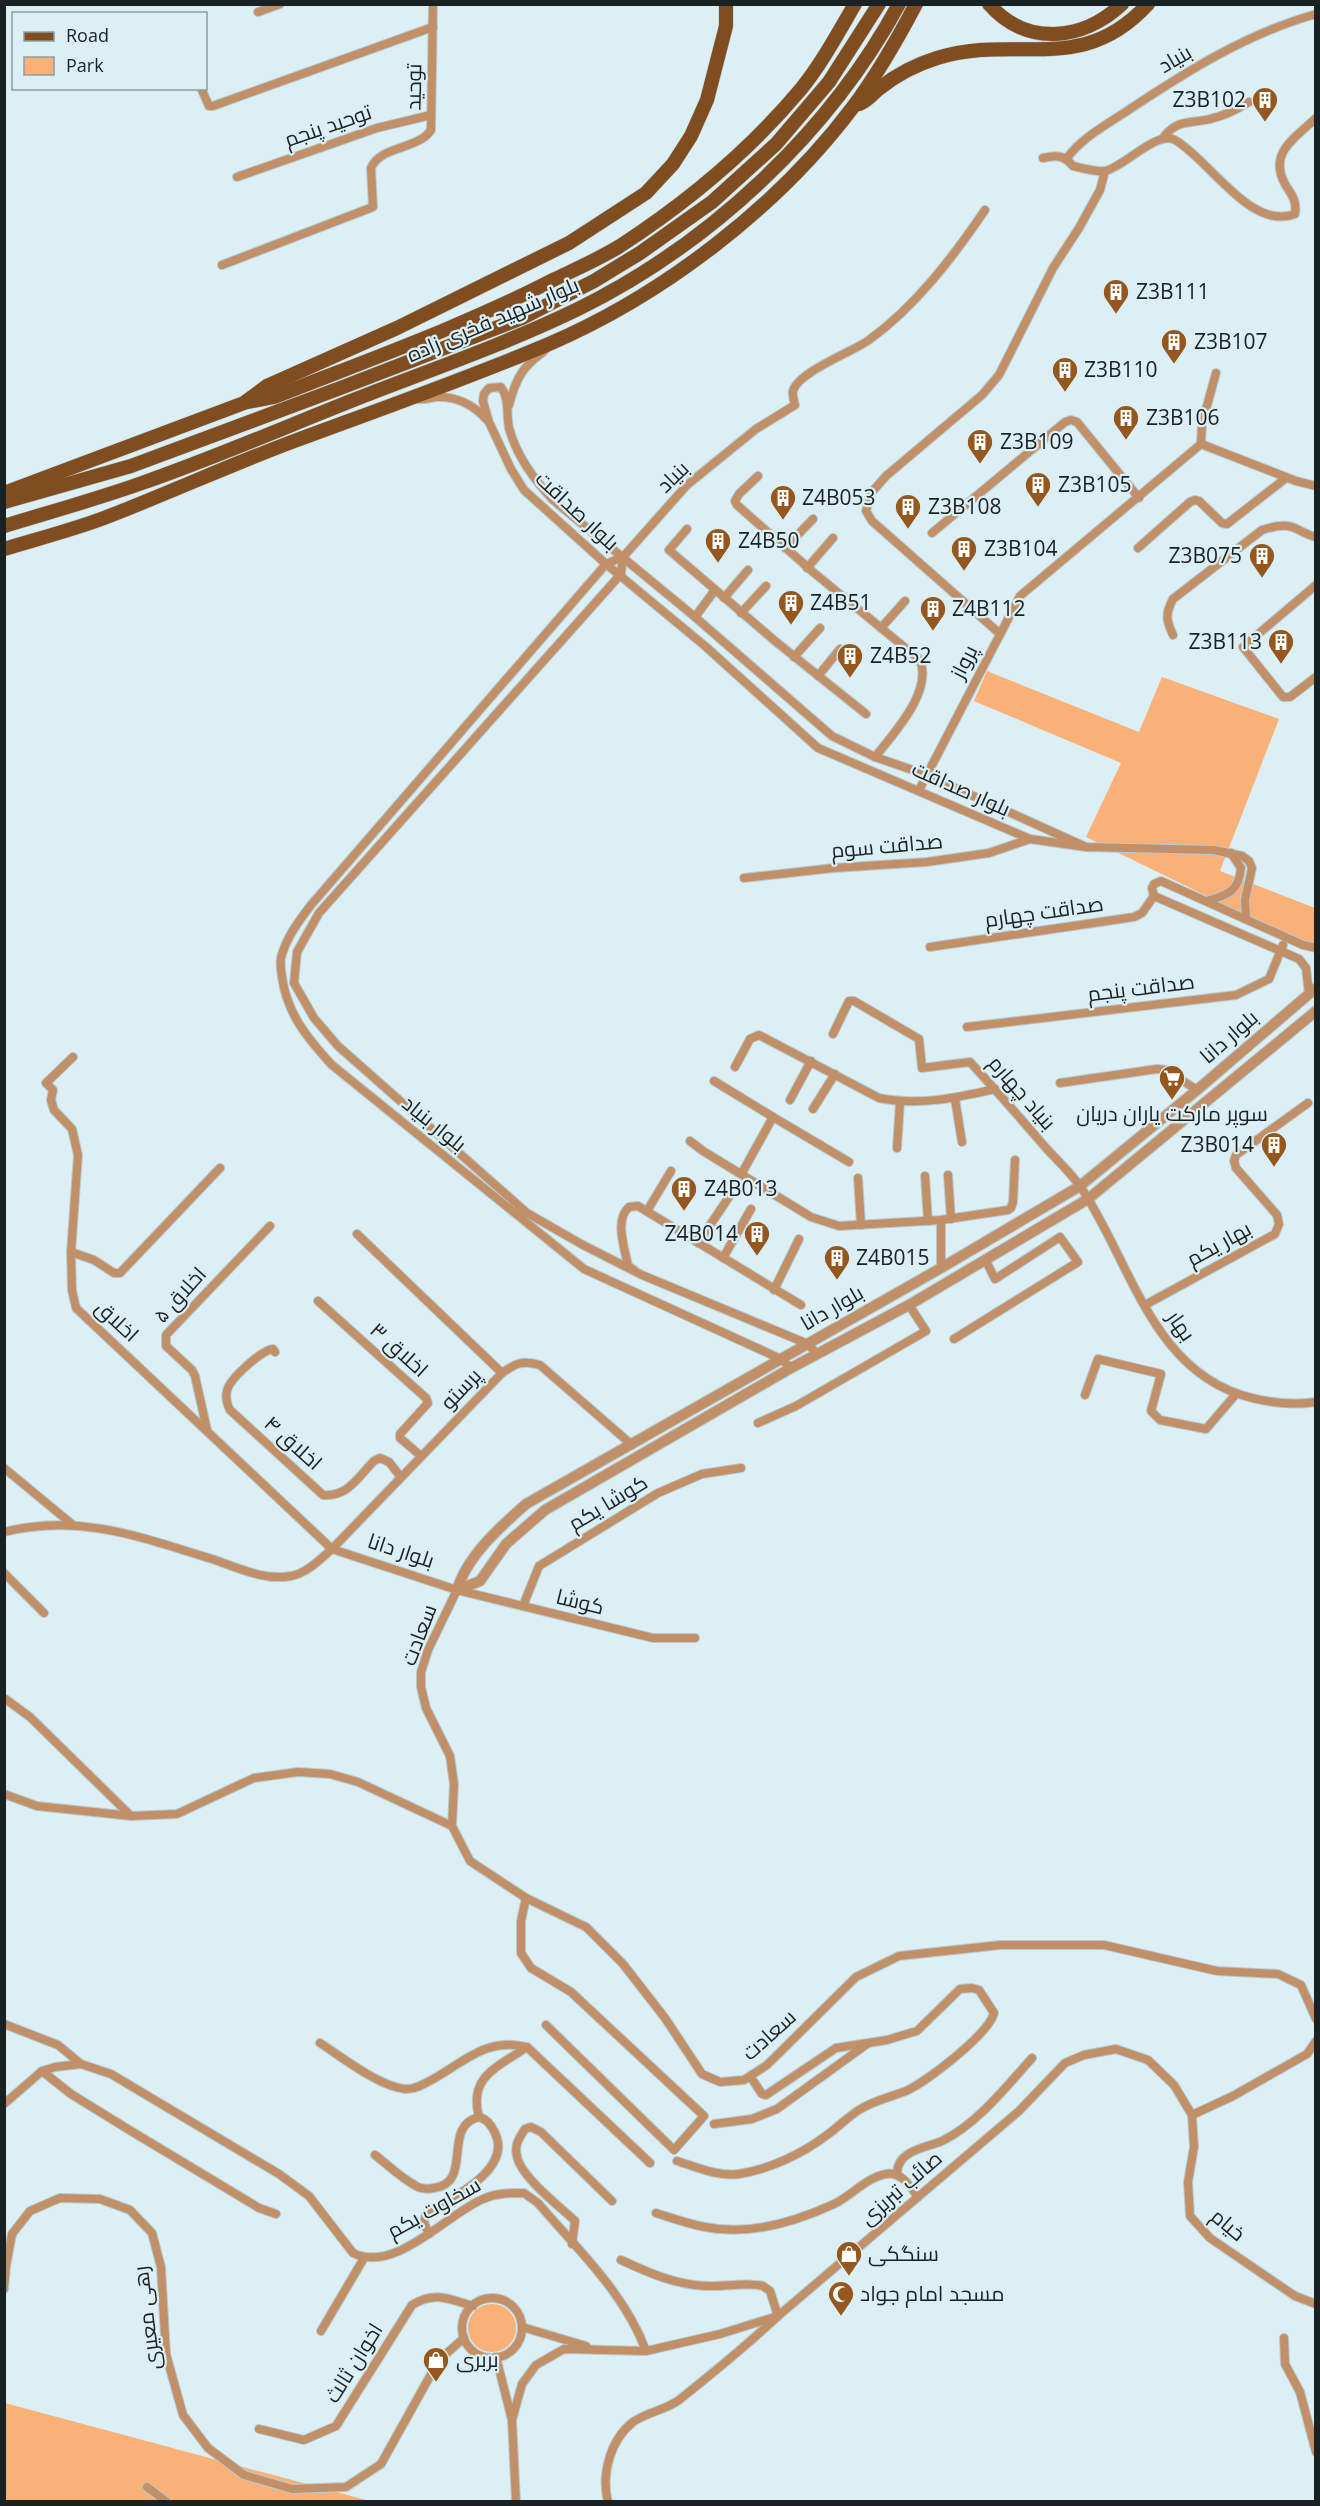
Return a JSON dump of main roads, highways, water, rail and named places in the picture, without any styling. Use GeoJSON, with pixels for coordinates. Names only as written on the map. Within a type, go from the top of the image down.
{"type":"FeatureCollection","features":[{"type":"Feature","properties":{"kind":"main road"},"geometry":{"type":"LineString","coordinates":[[244,403],[267,386],[398,328],[569,243],[646,193],[673,164],[691,136],[707,100],[726,26],[726,4]]}},
{"type":"Feature","properties":{"kind":"main road"},"geometry":{"type":"LineString","coordinates":[[4,493],[244,403],[274,397],[440,332],[531,292],[618,247],[684,202],[752,141],[801,88],[828,50],[855,4]]}},
{"type":"Feature","properties":{"kind":"main road","name":"بلوار شهید فخری زاده"},"geometry":{"type":"LineString","coordinates":[[4,502],[131,465],[343,387],[522,318],[594,281],[640,253],[712,202],[776,144],[829,82],[879,4]]}},
{"type":"Feature","properties":{"kind":"main road","name":"بلوار شهید فخری زاده"},"geometry":{"type":"LineString","coordinates":[[4,526],[143,483],[518,338],[580,308],[645,271],[690,240],[741,198],[795,146],[848,83],[899,4]]}},
{"type":"Feature","properties":{"kind":"main road"},"geometry":{"type":"LineString","coordinates":[[4,549],[102,519],[251,457],[550,344],[621,308],[702,255],[748,218],[799,169],[854,106],[891,50],[916,4]]}},
{"type":"Feature","properties":{"kind":"main road"},"geometry":{"type":"LineString","coordinates":[[989,4],[999,16],[1021,29],[1059,35],[1099,23],[1122,4]]}},
{"type":"Feature","properties":{"kind":"main road"},"geometry":{"type":"LineString","coordinates":[[854,106],[865,102],[879,88],[900,74],[935,59],[986,49],[1070,49],[1089,44],[1124,27],[1148,4]]}},
{"type":"Feature","properties":{"kind":"place","name":"Z3B102"},"geometry":{"type":"Point","coordinates":[1265,123]}},
{"type":"Feature","properties":{"kind":"place","name":"Z3B111"},"geometry":{"type":"Point","coordinates":[1116,315]}},
{"type":"Feature","properties":{"kind":"place","name":"Z3B107"},"geometry":{"type":"Point","coordinates":[1174,365]}},
{"type":"Feature","properties":{"kind":"place","name":"Z3B110"},"geometry":{"type":"Point","coordinates":[1065,393]}},
{"type":"Feature","properties":{"kind":"place","name":"Z3B106"},"geometry":{"type":"Point","coordinates":[1126,441]}},
{"type":"Feature","properties":{"kind":"place","name":"Z3B109"},"geometry":{"type":"Point","coordinates":[980,465]}},
{"type":"Feature","properties":{"kind":"place","name":"Z3B105"},"geometry":{"type":"Point","coordinates":[1038,508]}},
{"type":"Feature","properties":{"kind":"place","name":"Z4B053"},"geometry":{"type":"Point","coordinates":[783,521]}},
{"type":"Feature","properties":{"kind":"place","name":"Z3B108"},"geometry":{"type":"Point","coordinates":[908,530]}},
{"type":"Feature","properties":{"kind":"place","name":"Z4B50"},"geometry":{"type":"Point","coordinates":[718,564]}},
{"type":"Feature","properties":{"kind":"place","name":"Z3B104"},"geometry":{"type":"Point","coordinates":[964,572]}},
{"type":"Feature","properties":{"kind":"place","name":"Z3B075"},"geometry":{"type":"Point","coordinates":[1262,579]}},
{"type":"Feature","properties":{"kind":"place","name":"Z4B51"},"geometry":{"type":"Point","coordinates":[791,626]}},
{"type":"Feature","properties":{"kind":"place","name":"Z4B112"},"geometry":{"type":"Point","coordinates":[933,632]}},
{"type":"Feature","properties":{"kind":"place","name":"Z3B113"},"geometry":{"type":"Point","coordinates":[1281,665]}},
{"type":"Feature","properties":{"kind":"place","name":"Z4B52"},"geometry":{"type":"Point","coordinates":[850,679]}},
{"type":"Feature","properties":{"kind":"place","name":"سوپر مارکت یاران دریان"},"geometry":{"type":"Point","coordinates":[1172,1101]}},
{"type":"Feature","properties":{"kind":"place","name":"Z3B014"},"geometry":{"type":"Point","coordinates":[1274,1168]}},
{"type":"Feature","properties":{"kind":"place","name":"Z4B013"},"geometry":{"type":"Point","coordinates":[684,1212]}},
{"type":"Feature","properties":{"kind":"place","name":"Z4B014"},"geometry":{"type":"Point","coordinates":[757,1257]}},
{"type":"Feature","properties":{"kind":"place","name":"Z4B015"},"geometry":{"type":"Point","coordinates":[837,1281]}},
{"type":"Feature","properties":{"kind":"place","name":"سنگکی"},"geometry":{"type":"Point","coordinates":[849,2277]}},
{"type":"Feature","properties":{"kind":"place","name":"مسجد امام جواد"},"geometry":{"type":"Point","coordinates":[841,2317]}},
{"type":"Feature","properties":{"kind":"place","name":"بربری"},"geometry":{"type":"Point","coordinates":[436,2383]}}]}
